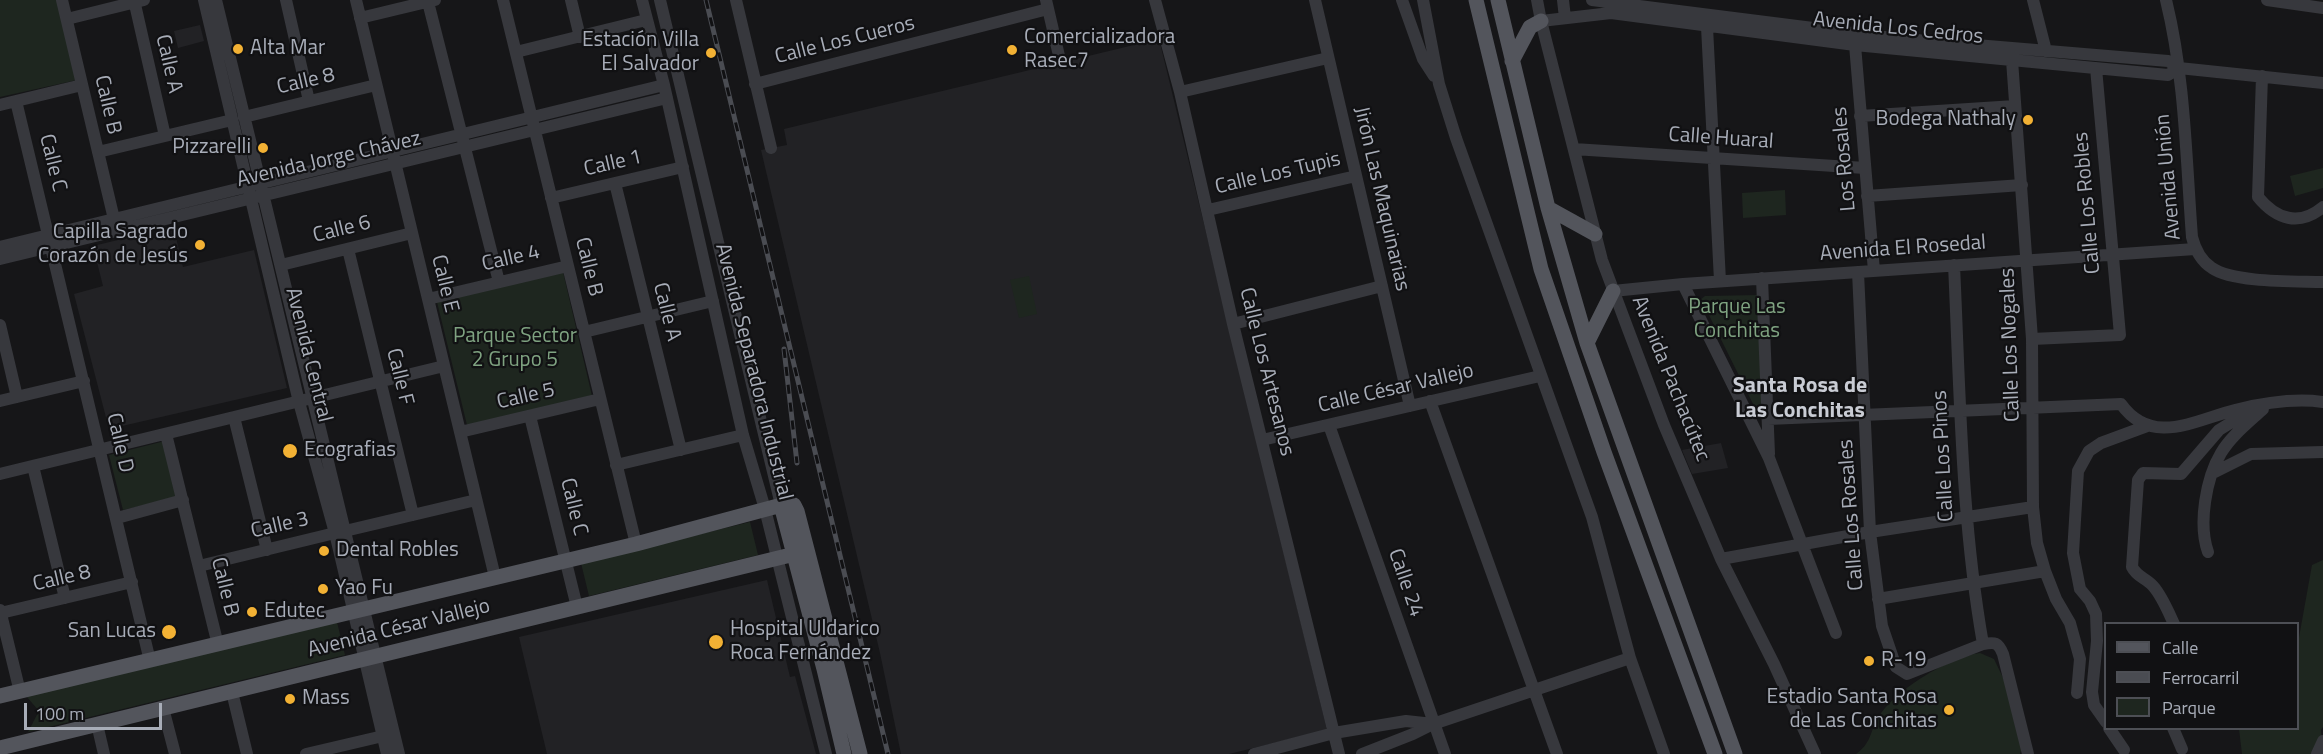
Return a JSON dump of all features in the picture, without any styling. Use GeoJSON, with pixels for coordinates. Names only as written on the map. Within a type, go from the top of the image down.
{"type":"FeatureCollection","features":[{"type":"Feature","properties":{"kind":"main road"},"geometry":{"type":"LineString","coordinates":[[1476,0],[1541,269],[1715,754]]}},
{"type":"Feature","properties":{"kind":"main road"},"geometry":{"type":"LineString","coordinates":[[1498,0],[1548,208],[1587,344],[1735,754]]}},
{"type":"Feature","properties":{"kind":"main road"},"geometry":{"type":"LineString","coordinates":[[1512,61],[1530,27],[1541,21]]}},
{"type":"Feature","properties":{"kind":"main road"},"geometry":{"type":"LineString","coordinates":[[1501,108],[1522,103]]}},
{"type":"Feature","properties":{"kind":"main road"},"geometry":{"type":"LineString","coordinates":[[1548,208],[1595,234]]}},
{"type":"Feature","properties":{"kind":"main road"},"geometry":{"type":"LineString","coordinates":[[1587,344],[1613,291]]}},
{"type":"Feature","properties":{"kind":"main road","name":"Avenida César Vallejo"},"geometry":{"type":"LineString","coordinates":[[0,696],[636,544],[787,505]]}},
{"type":"Feature","properties":{"kind":"main road","name":"Avenida Separadora Industrial"},"geometry":{"type":"LineString","coordinates":[[787,505],[860,754]]}},
{"type":"Feature","properties":{"kind":"main road"},"geometry":{"type":"LineString","coordinates":[[1628,516],[1647,509]]}},
{"type":"Feature","properties":{"kind":"main road","name":"Avenida César Vallejo"},"geometry":{"type":"LineString","coordinates":[[0,748],[800,552]]}},
{"type":"Feature","properties":{"kind":"main road","name":"Avenida Separadora Industrial"},"geometry":{"type":"LineString","coordinates":[[800,552],[844,754]]}},
{"type":"Feature","properties":{"kind":"street","name":"Calle B"},"geometry":{"type":"LineString","coordinates":[[62,0],[114,219]]}},
{"type":"Feature","properties":{"kind":"street","name":"Avenida Central"},"geometry":{"type":"LineString","coordinates":[[204,0],[238,118],[263,189],[281,265],[305,400]]}},
{"type":"Feature","properties":{"kind":"street","name":"Avenida Central"},"geometry":{"type":"LineString","coordinates":[[216,0],[238,118],[248,192],[340,532],[370,658],[399,754]]}},
{"type":"Feature","properties":{"kind":"street"},"geometry":{"type":"LineString","coordinates":[[286,0],[309,101]]}},
{"type":"Feature","properties":{"kind":"street","name":"Calle E"},"geometry":{"type":"LineString","coordinates":[[356,0],[495,577]]}},
{"type":"Feature","properties":{"kind":"street","name":"Calle B"},"geometry":{"type":"LineString","coordinates":[[503,0],[636,544]]}},
{"type":"Feature","properties":{"kind":"street"},"geometry":{"type":"LineString","coordinates":[[571,0],[580,37]]}},
{"type":"Feature","properties":{"kind":"street","name":"Avenida Separadora Industrial"},"geometry":{"type":"LineString","coordinates":[[642,0],[668,98],[743,435],[765,509],[826,754]]}},
{"type":"Feature","properties":{"kind":"street","name":"Avenida Separadora Industrial"},"geometry":{"type":"LineString","coordinates":[[660,0],[787,505]]}},
{"type":"Feature","properties":{"kind":"street"},"geometry":{"type":"LineString","coordinates":[[736,0],[771,148]]}},
{"type":"Feature","properties":{"kind":"street","name":"Calle Los Artesanos"},"geometry":{"type":"LineString","coordinates":[[1155,0],[1180,92],[1233,324],[1339,754]]}},
{"type":"Feature","properties":{"kind":"street","name":"Jirón Las Maquinarias"},"geometry":{"type":"LineString","coordinates":[[1315,0],[1410,406]]}},
{"type":"Feature","properties":{"kind":"street"},"geometry":{"type":"LineString","coordinates":[[1402,0],[1423,59],[1439,84]]}},
{"type":"Feature","properties":{"kind":"street"},"geometry":{"type":"LineString","coordinates":[[1423,0],[1439,84],[1540,376],[1592,517],[1630,658],[1664,754]]}},
{"type":"Feature","properties":{"kind":"street","name":"Avenida Pachacútec"},"geometry":{"type":"LineString","coordinates":[[1537,0],[1595,234],[1613,291],[1664,424],[1721,559],[1774,664],[1815,754]]}},
{"type":"Feature","properties":{"kind":"street"},"geometry":{"type":"LineString","coordinates":[[1563,0],[1565,18]]}},
{"type":"Feature","properties":{"kind":"street","name":"Avenida Los Cedros"},"geometry":{"type":"LineString","coordinates":[[1592,0],[1892,38],[2168,61],[2179,68],[2323,83]]}},
{"type":"Feature","properties":{"kind":"street"},"geometry":{"type":"LineString","coordinates":[[2033,0],[2046,51]]}},
{"type":"Feature","properties":{"kind":"street","name":"Avenida Unión"},"geometry":{"type":"LineString","coordinates":[[2166,0],[2175,36],[2179,68],[2192,237],[2195,249],[2212,268],[2229,275],[2323,282]]}},
{"type":"Feature","properties":{"kind":"street"},"geometry":{"type":"LineString","coordinates":[[2267,0],[2323,8]]}},
{"type":"Feature","properties":{"kind":"street"},"geometry":{"type":"LineString","coordinates":[[67,19],[138,1]]}},
{"type":"Feature","properties":{"kind":"street","name":"Calle A"},"geometry":{"type":"LineString","coordinates":[[138,1],[165,136]]}},
{"type":"Feature","properties":{"kind":"street"},"geometry":{"type":"LineString","coordinates":[[360,18],[432,1],[499,282]]}},
{"type":"Feature","properties":{"kind":"street"},"geometry":{"type":"LineString","coordinates":[[1047,5],[1060,60]]}},
{"type":"Feature","properties":{"kind":"street","name":"Calle Los Cueros"},"geometry":{"type":"LineString","coordinates":[[755,84],[1047,5]]}},
{"type":"Feature","properties":{"kind":"street","name":"Avenida Los Cedros"},"geometry":{"type":"LineString","coordinates":[[1541,21],[1611,13],[1855,45],[2168,75],[2179,68]]}},
{"type":"Feature","properties":{"kind":"street"},"geometry":{"type":"LineString","coordinates":[[516,52],[646,20]]}},
{"type":"Feature","properties":{"kind":"street"},"geometry":{"type":"LineString","coordinates":[[1707,27],[1720,281]]}},
{"type":"Feature","properties":{"kind":"street","name":"Los Rosales"},"geometry":{"type":"LineString","coordinates":[[1855,45],[1874,271]]}},
{"type":"Feature","properties":{"kind":"street"},"geometry":{"type":"LineString","coordinates":[[1180,92],[1328,58]]}},
{"type":"Feature","properties":{"kind":"street","name":"Calle Los Nogales"},"geometry":{"type":"LineString","coordinates":[[2012,60],[2032,339],[2033,507],[2037,543],[2045,571],[2056,599],[2070,623],[2080,659],[2077,693]]}},
{"type":"Feature","properties":{"kind":"street","name":"Calle Los Robles"},"geometry":{"type":"LineString","coordinates":[[2032,339],[2120,335],[2096,68]]}},
{"type":"Feature","properties":{"kind":"street"},"geometry":{"type":"LineString","coordinates":[[2262,76],[2258,197],[2277,215],[2290,219],[2307,218],[2323,207]]}},
{"type":"Feature","properties":{"kind":"street"},"geometry":{"type":"LineString","coordinates":[[0,105],[82,85]]}},
{"type":"Feature","properties":{"kind":"street","name":"Calle 8"},"geometry":{"type":"LineString","coordinates":[[238,118],[376,85]]}},
{"type":"Feature","properties":{"kind":"street","name":"Avenida Jorge Chávez"},"geometry":{"type":"LineString","coordinates":[[263,189],[392,151],[664,85]]}},
{"type":"Feature","properties":{"kind":"street","name":"Avenida Jorge Chávez"},"geometry":{"type":"LineString","coordinates":[[0,259],[114,219],[395,165],[668,98]]}},
{"type":"Feature","properties":{"kind":"street","name":"Calle C"},"geometry":{"type":"LineString","coordinates":[[16,101],[51,240]]}},
{"type":"Feature","properties":{"kind":"street"},"geometry":{"type":"LineString","coordinates":[[1860,116],[2015,106]]}},
{"type":"Feature","properties":{"kind":"street"},"geometry":{"type":"LineString","coordinates":[[98,152],[238,118]]}},
{"type":"Feature","properties":{"kind":"street","name":"Calle Huaral"},"geometry":{"type":"LineString","coordinates":[[1574,149],[1865,168]]}},
{"type":"Feature","properties":{"kind":"street","name":"Calle 1"},"geometry":{"type":"LineString","coordinates":[[551,198],[682,167]]}},
{"type":"Feature","properties":{"kind":"street","name":"Calle Los Tupis"},"geometry":{"type":"LineString","coordinates":[[1208,210],[1356,176]]}},
{"type":"Feature","properties":{"kind":"street","name":"Calle A"},"geometry":{"type":"LineString","coordinates":[[615,183],[681,450]]}},
{"type":"Feature","properties":{"kind":"street"},"geometry":{"type":"LineString","coordinates":[[1867,196],[2022,185]]}},
{"type":"Feature","properties":{"kind":"street","name":"Avenida Jorge Chávez"},"geometry":{"type":"LineString","coordinates":[[0,247],[51,240],[248,192]]}},
{"type":"Feature","properties":{"kind":"street","name":"Calle 6"},"geometry":{"type":"LineString","coordinates":[[281,265],[412,233]]}},
{"type":"Feature","properties":{"kind":"street","name":"Calle D"},"geometry":{"type":"LineString","coordinates":[[51,240],[150,661]]}},
{"type":"Feature","properties":{"kind":"street","name":"Calle F"},"geometry":{"type":"LineString","coordinates":[[348,249],[413,515]]}},
{"type":"Feature","properties":{"kind":"street","name":"Avenida El Rosedal"},"geometry":{"type":"LineString","coordinates":[[1613,291],[1720,281],[2195,249]]}},
{"type":"Feature","properties":{"kind":"street","name":"Calle Los Pinos"},"geometry":{"type":"LineString","coordinates":[[1954,265],[1966,518],[1973,585],[1983,644]]}},
{"type":"Feature","properties":{"kind":"street","name":"Calle 4"},"geometry":{"type":"LineString","coordinates":[[428,299],[568,266]]}},
{"type":"Feature","properties":{"kind":"street","name":"Calle Los Rosales"},"geometry":{"type":"LineString","coordinates":[[1858,272],[1870,532],[1882,626],[1890,652],[1896,667],[1907,674],[1983,644]]}},
{"type":"Feature","properties":{"kind":"street"},"geometry":{"type":"LineString","coordinates":[[1762,278],[1769,458]]}},
{"type":"Feature","properties":{"kind":"street"},"geometry":{"type":"LineString","coordinates":[[1683,284],[1769,458],[1836,633]]}},
{"type":"Feature","properties":{"kind":"street"},"geometry":{"type":"LineString","coordinates":[[1233,324],[1382,286]]}},
{"type":"Feature","properties":{"kind":"street"},"geometry":{"type":"LineString","coordinates":[[584,332],[713,301]]}},
{"type":"Feature","properties":{"kind":"street"},"geometry":{"type":"LineString","coordinates":[[0,325],[17,397]]}},
{"type":"Feature","properties":{"kind":"street"},"geometry":{"type":"LineString","coordinates":[[0,474],[444,366]]}},
{"type":"Feature","properties":{"kind":"street","name":"Calle César Vallejo"},"geometry":{"type":"LineString","coordinates":[[1262,440],[1540,376]]}},
{"type":"Feature","properties":{"kind":"street"},"geometry":{"type":"LineString","coordinates":[[0,401],[84,381]]}},
{"type":"Feature","properties":{"kind":"street","name":"Calle 5"},"geometry":{"type":"LineString","coordinates":[[460,432],[600,399]]}},
{"type":"Feature","properties":{"kind":"street"},"geometry":{"type":"LineString","coordinates":[[1430,401],[1557,754]]}},
{"type":"Feature","properties":{"kind":"street"},"geometry":{"type":"LineString","coordinates":[[1768,419],[2121,404],[2136,420],[2157,428],[2187,426],[2234,410],[2264,404],[2295,401],[2323,402]]}},
{"type":"Feature","properties":{"kind":"street"},"geometry":{"type":"LineString","coordinates":[[2208,552],[2204,542],[2203,526],[2212,472],[2229,442],[2264,404]]}},
{"type":"Feature","properties":{"kind":"street"},"geometry":{"type":"LineString","coordinates":[[2173,622],[2155,588],[2149,581],[2135,574],[2132,567],[2138,480],[2143,473],[2181,474],[2219,430],[2264,404]]}},
{"type":"Feature","properties":{"kind":"street","name":"Calle C"},"geometry":{"type":"LineString","coordinates":[[530,416],[577,607]]}},
{"type":"Feature","properties":{"kind":"street"},"geometry":{"type":"LineString","coordinates":[[234,417],[267,550]]}},
{"type":"Feature","properties":{"kind":"street","name":"Calle 24"},"geometry":{"type":"LineString","coordinates":[[1329,425],[1445,754]]}},
{"type":"Feature","properties":{"kind":"street"},"geometry":{"type":"LineString","coordinates":[[2104,719],[2094,705],[2092,692],[2097,641],[2096,614],[2090,601],[2080,589],[2073,553],[2078,471],[2089,452],[2100,443],[2147,426]]}},
{"type":"Feature","properties":{"kind":"street","name":"Calle B"},"geometry":{"type":"LineString","coordinates":[[166,434],[218,645]]}},
{"type":"Feature","properties":{"kind":"street"},"geometry":{"type":"LineString","coordinates":[[616,465],[743,435]]}},
{"type":"Feature","properties":{"kind":"street"},"geometry":{"type":"LineString","coordinates":[[2212,472],[2251,454],[2323,452]]}},
{"type":"Feature","properties":{"kind":"street"},"geometry":{"type":"LineString","coordinates":[[33,466],[65,598]]}},
{"type":"Feature","properties":{"kind":"street"},"geometry":{"type":"LineString","coordinates":[[117,518],[183,500]]}},
{"type":"Feature","properties":{"kind":"street"},"geometry":{"type":"LineString","coordinates":[[340,532],[476,500]]}},
{"type":"Feature","properties":{"kind":"street"},"geometry":{"type":"LineString","coordinates":[[1721,559],[1870,532],[2033,507]]}},
{"type":"Feature","properties":{"kind":"street","name":"Calle 3"},"geometry":{"type":"LineString","coordinates":[[199,566],[340,532]]}},
{"type":"Feature","properties":{"kind":"street"},"geometry":{"type":"LineString","coordinates":[[1878,599],[1973,585],[2045,571]]}},
{"type":"Feature","properties":{"kind":"street","name":"Calle 8"},"geometry":{"type":"LineString","coordinates":[[0,611],[132,582]]}},
{"type":"Feature","properties":{"kind":"street"},"geometry":{"type":"LineString","coordinates":[[0,611],[21,692]]}},
{"type":"Feature","properties":{"kind":"street"},"geometry":{"type":"LineString","coordinates":[[1983,644],[1995,642],[2000,646],[2028,754]]}},
{"type":"Feature","properties":{"kind":"street","name":"Avenida Central"},"geometry":{"type":"LineString","coordinates":[[370,658],[387,754]]}},
{"type":"Feature","properties":{"kind":"street"},"geometry":{"type":"LineString","coordinates":[[1362,754],[1433,724],[1630,658]]}},
{"type":"Feature","properties":{"kind":"street"},"geometry":{"type":"LineString","coordinates":[[232,692],[247,754]]}},
{"type":"Feature","properties":{"kind":"street"},"geometry":{"type":"LineString","coordinates":[[164,708],[174,754]]}},
{"type":"Feature","properties":{"kind":"street"},"geometry":{"type":"LineString","coordinates":[[1254,754],[1334,733],[1406,721],[1433,724]]}},
{"type":"Feature","properties":{"kind":"street"},"geometry":{"type":"LineString","coordinates":[[97,724],[104,754]]}},
{"type":"Feature","properties":{"kind":"street"},"geometry":{"type":"LineString","coordinates":[[2110,730],[2124,750]]}},
{"type":"Feature","properties":{"kind":"street"},"geometry":{"type":"LineString","coordinates":[[2174,730],[2182,749]]}},
{"type":"Feature","properties":{"kind":"street"},"geometry":{"type":"LineString","coordinates":[[312,753],[383,736]]}},
{"type":"Feature","properties":{"kind":"street"},"geometry":{"type":"LineString","coordinates":[[2317,754],[2323,741]]}},
{"type":"Feature","properties":{"kind":"shaded area"},"geometry":{"type":"Polygon","coordinates":[[[200,25],[204,41],[178,48],[174,31],[200,25]]]}},
{"type":"Feature","properties":{"kind":"shaded area"},"geometry":{"type":"Polygon","coordinates":[[[1159,39],[1327,730],[1229,754],[901,754],[880,653],[761,150],[787,145],[784,129],[1159,39]]]}},
{"type":"Feature","properties":{"kind":"shaded area"},"geometry":{"type":"Polygon","coordinates":[[[174,229],[183,267],[254,250],[287,388],[109,429],[74,294],[103,286],[93,246],[143,234],[149,239],[159,237],[164,231],[174,229]]]}},
{"type":"Feature","properties":{"kind":"shaded area"},"geometry":{"type":"Polygon","coordinates":[[[1721,443],[1728,468],[1692,474],[1682,450],[1721,443]]]}},
{"type":"Feature","properties":{"kind":"shaded area"},"geometry":{"type":"Polygon","coordinates":[[[767,580],[790,677],[795,676],[816,754],[547,754],[519,637],[767,580]]]}},
{"type":"Feature","properties":{"kind":"green space"},"geometry":{"type":"Polygon","coordinates":[[[0,0],[59,0],[77,80],[0,97],[0,0]]]}},
{"type":"Feature","properties":{"kind":"green space"},"geometry":{"type":"Polygon","coordinates":[[[2323,168],[2323,188],[2295,196],[2290,176],[2323,168]]]}},
{"type":"Feature","properties":{"kind":"green space"},"geometry":{"type":"Polygon","coordinates":[[[1785,190],[1786,215],[1743,218],[1742,193],[1785,190]]]}},
{"type":"Feature","properties":{"kind":"green space","name":"Parque Sector 2 Grupo 5"},"geometry":{"type":"Polygon","coordinates":[[[563,272],[592,396],[467,425],[437,302],[563,272]]]}},
{"type":"Feature","properties":{"kind":"green space"},"geometry":{"type":"Polygon","coordinates":[[[1029,276],[1037,314],[1019,318],[1010,280],[1029,276]]]}},
{"type":"Feature","properties":{"kind":"green space","name":"Parque Las Conchitas"},"geometry":{"type":"Polygon","coordinates":[[[1759,295],[1765,414],[1758,414],[1701,299],[1705,296],[1759,295]]]}},
{"type":"Feature","properties":{"kind":"green space"},"geometry":{"type":"Polygon","coordinates":[[[165,441],[180,497],[123,510],[109,455],[165,441]]]}},
{"type":"Feature","properties":{"kind":"green space"},"geometry":{"type":"Polygon","coordinates":[[[750,522],[758,555],[589,596],[581,563],[750,522]]]}},
{"type":"Feature","properties":{"kind":"green space"},"geometry":{"type":"Polygon","coordinates":[[[2323,560],[2323,727],[2321,730],[2323,754],[2242,754],[2239,730],[2299,730],[2299,637],[2312,565],[2323,560]]]}},
{"type":"Feature","properties":{"kind":"green space"},"geometry":{"type":"Polygon","coordinates":[[[337,622],[345,655],[28,732],[39,711],[26,696],[337,622]]]}},
{"type":"Feature","properties":{"kind":"green space","name":"Estadio Santa Rosa de Las Conchitas"},"geometry":{"type":"Polygon","coordinates":[[[1980,653],[1994,659],[2007,686],[2022,746],[2020,754],[1856,754],[1867,742],[1884,709],[1895,698],[1937,669],[1953,661],[1980,653]]]}},
{"type":"Feature","properties":{"kind":"railway"},"geometry":{"type":"LineString","coordinates":[[706,0],[888,754]]}},
{"type":"Feature","properties":{"kind":"railway"},"geometry":{"type":"LineString","coordinates":[[784,349],[797,463]]}},
{"type":"Feature","properties":{"kind":"place","name":"Alta Mar"},"geometry":{"type":"Point","coordinates":[238,49]}},
{"type":"Feature","properties":{"kind":"place","name":"Comercializadora Rasec7"},"geometry":{"type":"Point","coordinates":[1012,50]}},
{"type":"Feature","properties":{"kind":"place","name":"Estación Villa El Salvador"},"geometry":{"type":"Point","coordinates":[711,53]}},
{"type":"Feature","properties":{"kind":"place","name":"Bodega Nathaly"},"geometry":{"type":"Point","coordinates":[2028,120]}},
{"type":"Feature","properties":{"kind":"place","name":"Pizzarelli"},"geometry":{"type":"Point","coordinates":[263,148]}},
{"type":"Feature","properties":{"kind":"place","name":"Capilla Sagrado Corazón de Jesús"},"geometry":{"type":"Point","coordinates":[200,245]}},
{"type":"Feature","properties":{"kind":"place","name":"Ecografias"},"geometry":{"type":"Point","coordinates":[290,451]}},
{"type":"Feature","properties":{"kind":"place","name":"Dental Robles"},"geometry":{"type":"Point","coordinates":[324,551]}},
{"type":"Feature","properties":{"kind":"place","name":"Yao Fu"},"geometry":{"type":"Point","coordinates":[323,589]}},
{"type":"Feature","properties":{"kind":"place","name":"Edutec"},"geometry":{"type":"Point","coordinates":[252,612]}},
{"type":"Feature","properties":{"kind":"place","name":"San Lucas"},"geometry":{"type":"Point","coordinates":[169,632]}},
{"type":"Feature","properties":{"kind":"place","name":"Hospital Uldarico Roca Fernández"},"geometry":{"type":"Point","coordinates":[716,642]}},
{"type":"Feature","properties":{"kind":"place","name":"R-19"},"geometry":{"type":"Point","coordinates":[1869,661]}},
{"type":"Feature","properties":{"kind":"place","name":"Mass"},"geometry":{"type":"Point","coordinates":[290,699]}},
{"type":"Feature","properties":{"kind":"place","name":"Estadio Santa Rosa de Las Conchitas"},"geometry":{"type":"Point","coordinates":[1949,710]}},
{"type":"Feature","properties":{"kind":"district","name":"Santa Rosa de Las Conchitas"},"geometry":{"type":"Point","coordinates":[1800,400]}}]}
